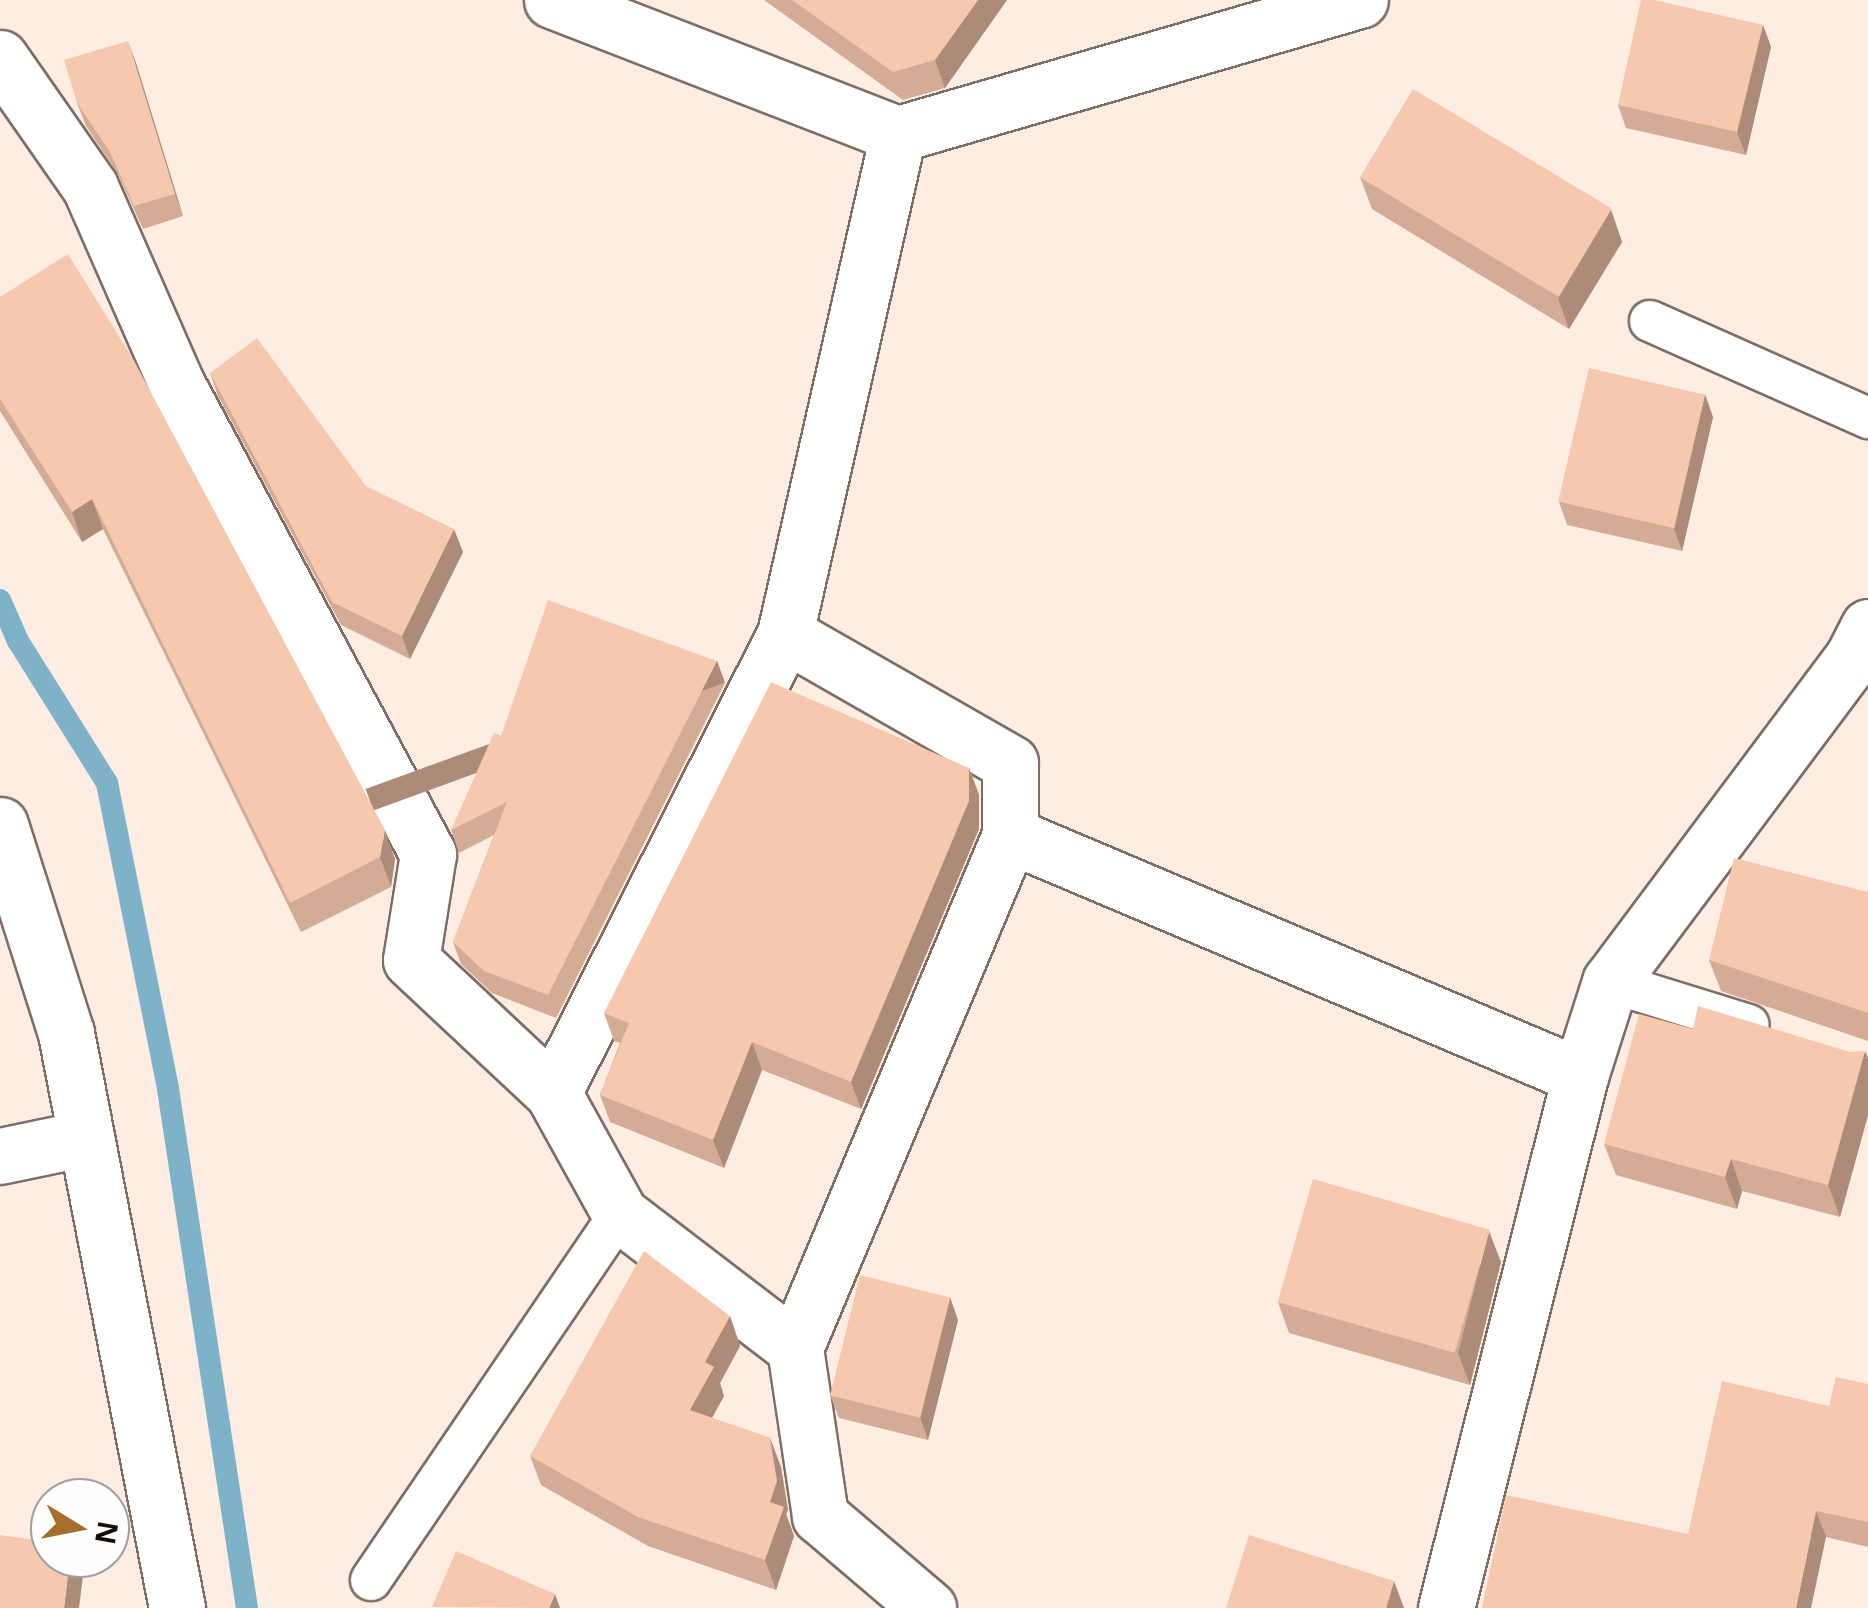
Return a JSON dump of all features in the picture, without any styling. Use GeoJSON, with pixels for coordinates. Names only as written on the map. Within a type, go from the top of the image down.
{"type":"FeatureCollection","features":[{"type":"Feature","properties":{"kind":"street"},"geometry":{"type":"LineString","coordinates":[[552,0],[898,134],[1331,4]]}},
{"type":"Feature","properties":{"kind":"street"},"geometry":{"type":"LineString","coordinates":[[0,58],[90,187],[177,385],[428,854],[410,960],[552,1093],[620,1214],[795,1348]]}},
{"type":"Feature","properties":{"kind":"street"},"geometry":{"type":"LineString","coordinates":[[552,1093],[785,634],[898,134]]}},
{"type":"Feature","properties":{"kind":"street"},"geometry":{"type":"LineString","coordinates":[[1446,1608],[1580,1076],[1610,982],[1852,659],[1868,627]]}},
{"type":"Feature","properties":{"kind":"street"},"geometry":{"type":"LineString","coordinates":[[785,634],[1010,764],[1010,835],[795,1348],[820,1516],[928,1608]]}},
{"type":"Feature","properties":{"kind":"street"},"geometry":{"type":"LineString","coordinates":[[0,825],[66,1033],[177,1608]]}},
{"type":"Feature","properties":{"kind":"street"},"geometry":{"type":"LineString","coordinates":[[1010,835],[1580,1076]]}},
{"type":"Feature","properties":{"kind":"street"},"geometry":{"type":"LineString","coordinates":[[0,1156],[86,1138]]}},
{"type":"Feature","properties":{"kind":"lane"},"geometry":{"type":"LineString","coordinates":[[1650,321],[1868,418]]}},
{"type":"Feature","properties":{"kind":"lane"},"geometry":{"type":"LineString","coordinates":[[1610,982],[1794,1039]]}},
{"type":"Feature","properties":{"kind":"lane"},"geometry":{"type":"LineString","coordinates":[[371,1580],[620,1214]]}},
{"type":"Feature","properties":{"kind":"building"},"geometry":{"type":"Polygon","coordinates":[[[792,0],[978,0],[935,60],[893,72],[792,0]]]}},
{"type":"Feature","properties":{"kind":"building"},"geometry":{"type":"Polygon","coordinates":[[[1641,0],[1763,25],[1737,132],[1618,105],[1641,0]]]}},
{"type":"Feature","properties":{"kind":"building"},"geometry":{"type":"Polygon","coordinates":[[[128,41],[175,194],[134,206],[110,152],[77,103],[64,60],[128,41]]]}},
{"type":"Feature","properties":{"kind":"building"},"geometry":{"type":"Polygon","coordinates":[[[1413,89],[1612,208],[1559,297],[1360,177],[1413,89]]]}},
{"type":"Feature","properties":{"kind":"building"},"geometry":{"type":"Polygon","coordinates":[[[68,254],[133,359],[385,830],[380,857],[290,903],[92,499],[72,512],[0,399],[0,297],[68,254]]]}},
{"type":"Feature","properties":{"kind":"building"},"geometry":{"type":"Polygon","coordinates":[[[257,338],[366,486],[454,529],[402,636],[332,602],[210,373],[257,338]]]}},
{"type":"Feature","properties":{"kind":"building"},"geometry":{"type":"Polygon","coordinates":[[[1589,368],[1705,395],[1674,528],[1558,501],[1589,368]]]}},
{"type":"Feature","properties":{"kind":"building"},"geometry":{"type":"Polygon","coordinates":[[[548,600],[717,661],[548,995],[484,971],[453,942],[507,802],[451,830],[494,733],[501,736],[548,600]]]}},
{"type":"Feature","properties":{"kind":"building"},"geometry":{"type":"Polygon","coordinates":[[[771,682],[969,768],[969,801],[851,1082],[752,1042],[713,1140],[600,1095],[629,1023],[604,1013],[771,682]]]}},
{"type":"Feature","properties":{"kind":"building"},"geometry":{"type":"Polygon","coordinates":[[[1734,858],[1868,892],[1868,1013],[1709,960],[1734,858]]]}},
{"type":"Feature","properties":{"kind":"building"},"geometry":{"type":"Polygon","coordinates":[[[1698,1006],[1850,1052],[1865,1051],[1828,1185],[1731,1159],[1725,1177],[1604,1144],[1639,1014],[1693,1029],[1698,1006]]]}},
{"type":"Feature","properties":{"kind":"building"},"geometry":{"type":"Polygon","coordinates":[[[1313,1179],[1490,1230],[1455,1353],[1278,1302],[1313,1179]]]}},
{"type":"Feature","properties":{"kind":"building"},"geometry":{"type":"Polygon","coordinates":[[[644,1251],[730,1316],[705,1362],[714,1367],[690,1410],[770,1438],[777,1481],[770,1502],[784,1507],[765,1560],[638,1517],[530,1456],[644,1251]]]}},
{"type":"Feature","properties":{"kind":"building"},"geometry":{"type":"Polygon","coordinates":[[[860,1275],[950,1297],[920,1418],[830,1395],[860,1275]]]}},
{"type":"Feature","properties":{"kind":"building"},"geometry":{"type":"Polygon","coordinates":[[[1836,1377],[1868,1384],[1868,1522],[1816,1511],[1796,1608],[1482,1608],[1506,1495],[1688,1534],[1722,1381],[1829,1406],[1836,1377]]]}},
{"type":"Feature","properties":{"kind":"building"},"geometry":{"type":"Polygon","coordinates":[[[0,1535],[30,1539],[30,1578],[68,1578],[64,1608],[0,1608],[0,1535]]]}},
{"type":"Feature","properties":{"kind":"building"},"geometry":{"type":"Polygon","coordinates":[[[1249,1535],[1394,1581],[1386,1608],[1226,1608],[1249,1535]]]}},
{"type":"Feature","properties":{"kind":"building"},"geometry":{"type":"Polygon","coordinates":[[[456,1551],[555,1594],[549,1608],[432,1607],[456,1551]]]}},
{"type":"Feature","properties":{"kind":"waterway"},"geometry":{"type":"LineString","coordinates":[[0,600],[18,641],[107,783],[168,1089],[247,1608]]}}]}
